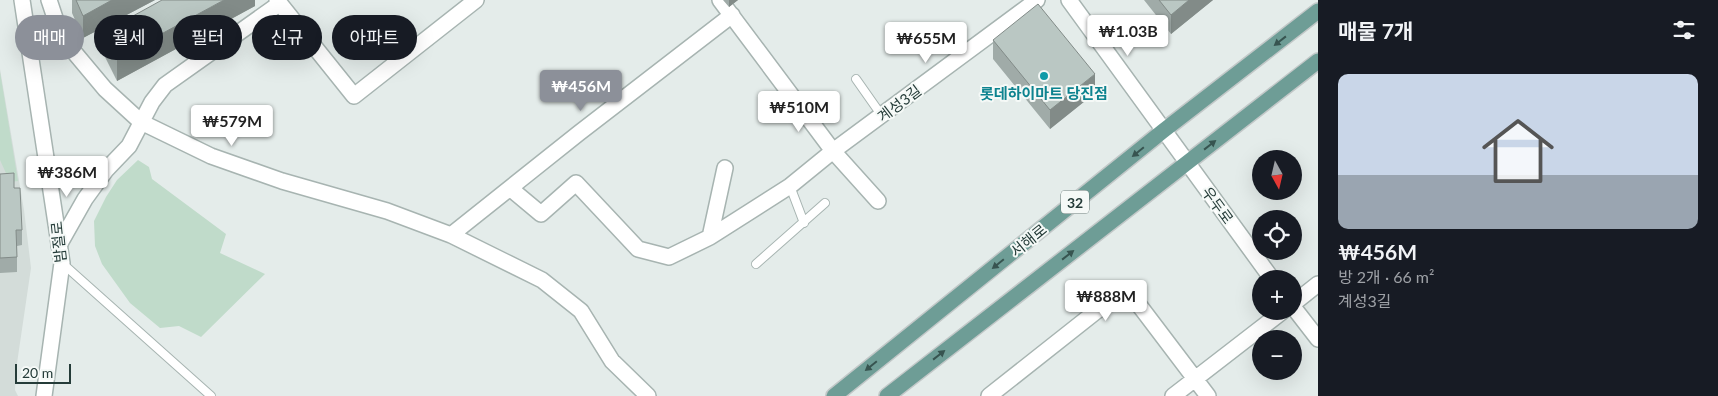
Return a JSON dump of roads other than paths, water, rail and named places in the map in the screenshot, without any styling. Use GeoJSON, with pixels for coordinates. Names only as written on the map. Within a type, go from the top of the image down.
{"type":"FeatureCollection","features":[{"type":"Feature","properties":{"kind":"main road","name":"서해로"},"geometry":{"type":"LineString","coordinates":[[834,396],[1164,131],[1318,11]]}},
{"type":"Feature","properties":{"kind":"main road"},"geometry":{"type":"LineString","coordinates":[[887,396],[1318,61]]}},
{"type":"Feature","properties":{"kind":"street","name":"밤절로"},"geometry":{"type":"LineString","coordinates":[[22,0],[62,263],[44,396]]}},
{"type":"Feature","properties":{"kind":"street"},"geometry":{"type":"LineString","coordinates":[[49,0],[57,24],[69,46],[105,89],[141,122],[211,156],[282,181],[387,211],[451,235],[542,280],[581,311],[612,361],[648,396]]}},
{"type":"Feature","properties":{"kind":"street"},"geometry":{"type":"LineString","coordinates":[[60,245],[85,199],[106,170],[129,146],[141,122],[165,85],[278,2],[354,96],[476,0]]}},
{"type":"Feature","properties":{"kind":"street"},"geometry":{"type":"LineString","coordinates":[[720,0],[833,151],[878,201]]}},
{"type":"Feature","properties":{"kind":"street","name":"계성3길"},"geometry":{"type":"LineString","coordinates":[[511,189],[541,214],[576,183],[638,249],[669,257],[710,237],[790,186],[833,151],[1037,0]]}},
{"type":"Feature","properties":{"kind":"street"},"geometry":{"type":"LineString","coordinates":[[1069,0],[1164,131]]}},
{"type":"Feature","properties":{"kind":"street"},"geometry":{"type":"LineString","coordinates":[[451,235],[732,15]]}},
{"type":"Feature","properties":{"kind":"street","name":"우두로"},"geometry":{"type":"LineString","coordinates":[[1164,131],[1265,270]]}},
{"type":"Feature","properties":{"kind":"street"},"geometry":{"type":"LineString","coordinates":[[710,237],[725,168]]}},
{"type":"Feature","properties":{"kind":"street"},"geometry":{"type":"LineString","coordinates":[[1302,297],[1318,284]]}},
{"type":"Feature","properties":{"kind":"street"},"geometry":{"type":"LineString","coordinates":[[989,396],[1113,298],[1136,301],[1208,396]]}},
{"type":"Feature","properties":{"kind":"street"},"geometry":{"type":"LineString","coordinates":[[1302,318],[1318,339]]}},
{"type":"Feature","properties":{"kind":"street"},"geometry":{"type":"LineString","coordinates":[[1173,396],[1271,320]]}},
{"type":"Feature","properties":{"kind":"lane"},"geometry":{"type":"LineString","coordinates":[[856,79],[882,116]]}},
{"type":"Feature","properties":{"kind":"lane"},"geometry":{"type":"LineString","coordinates":[[790,186],[804,222]]}},
{"type":"Feature","properties":{"kind":"lane"},"geometry":{"type":"LineString","coordinates":[[756,264],[825,203]]}},
{"type":"Feature","properties":{"kind":"lane"},"geometry":{"type":"LineString","coordinates":[[62,263],[211,396]]}},
{"type":"Feature","properties":{"kind":"place","name":"롯데하이마트 당진점"},"geometry":{"type":"Point","coordinates":[1044,76]}}]}
